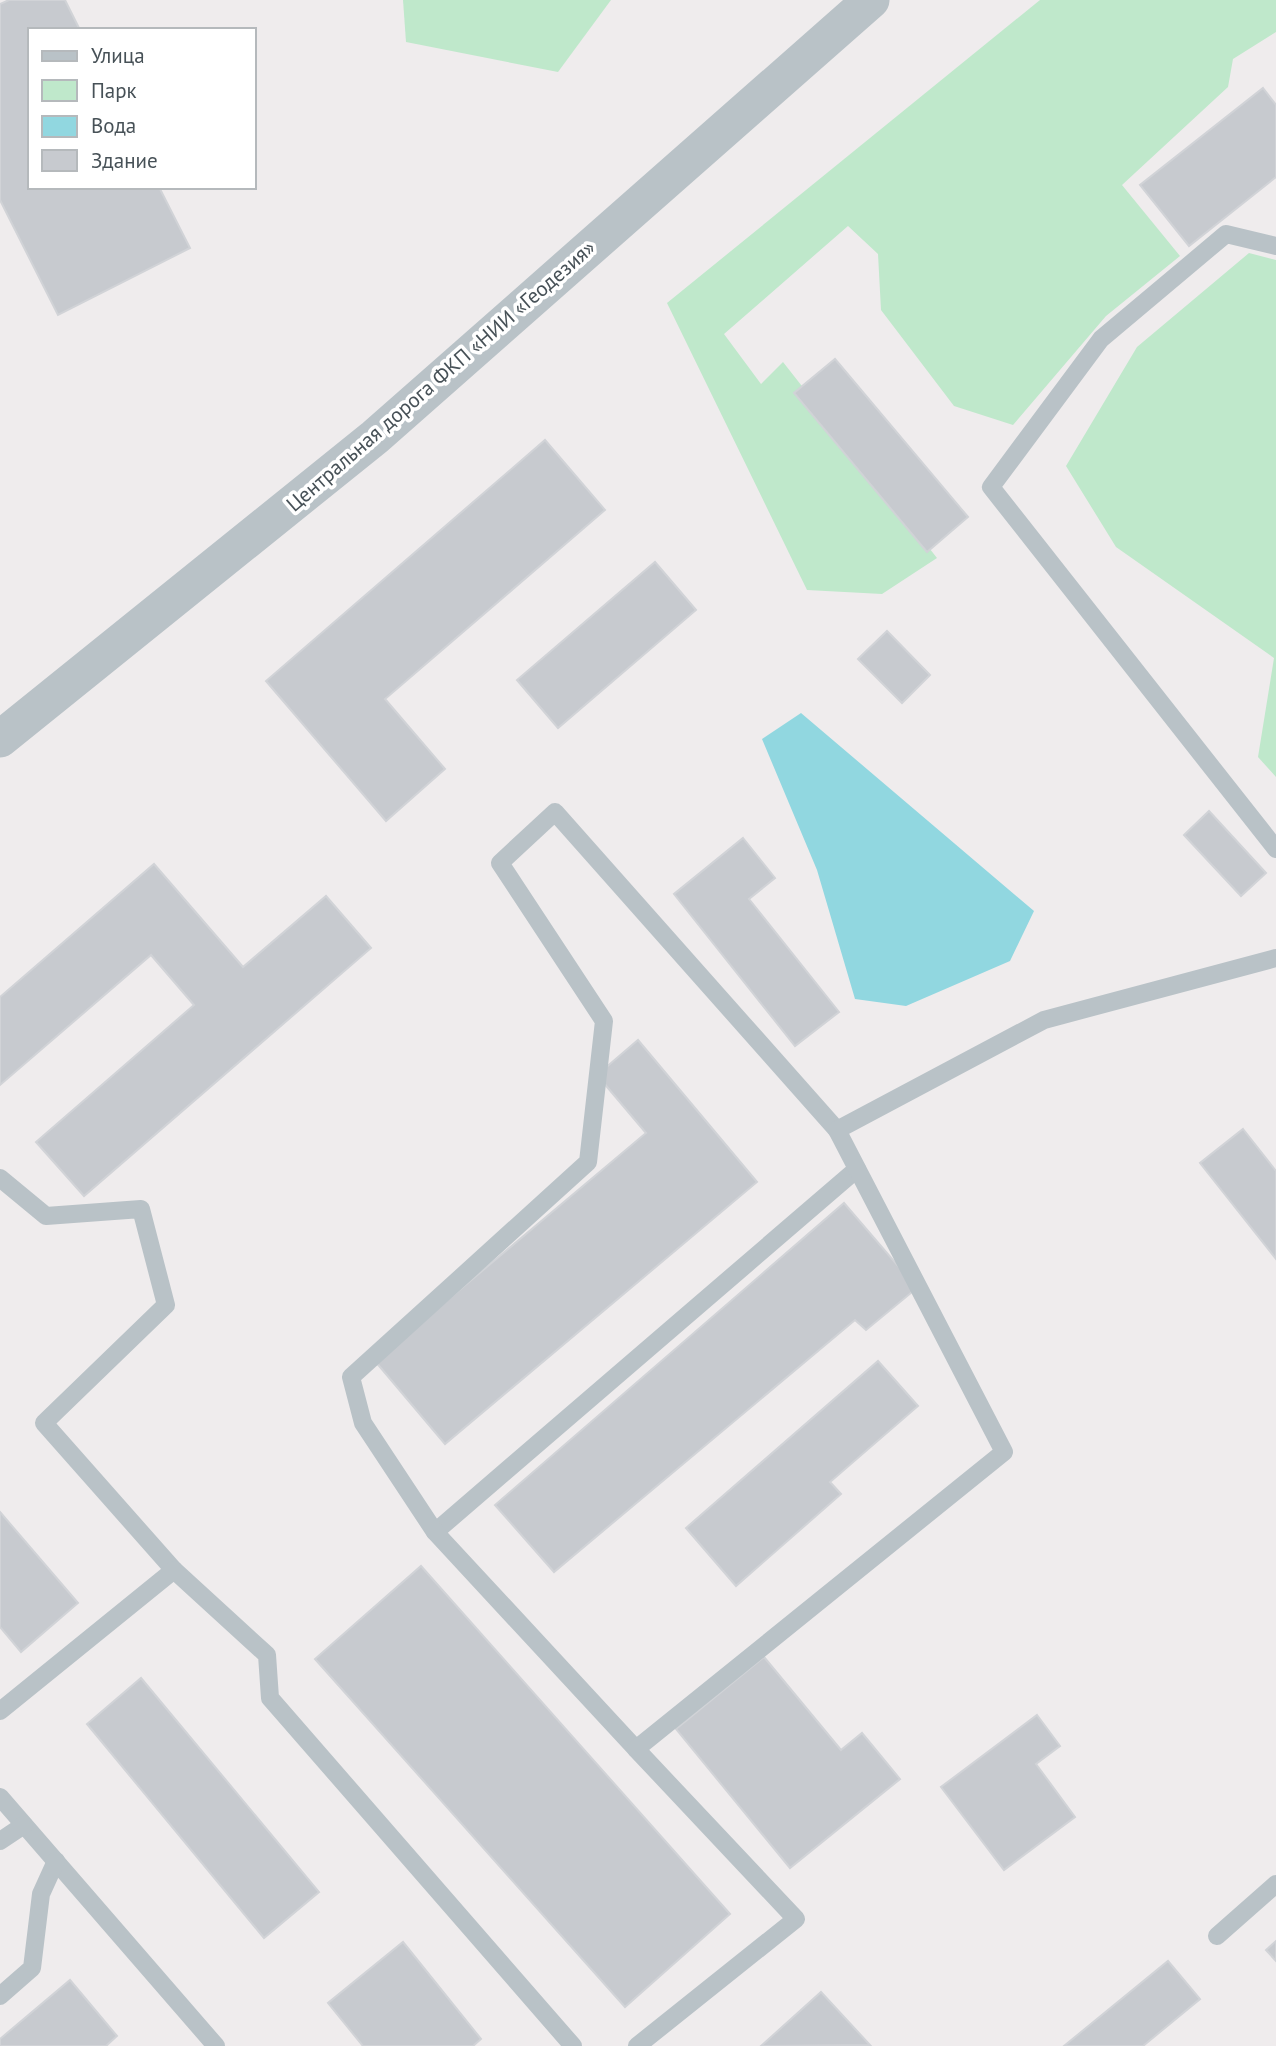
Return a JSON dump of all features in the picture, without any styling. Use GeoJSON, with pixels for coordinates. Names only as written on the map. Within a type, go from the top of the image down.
{"type":"FeatureCollection","features":[{"type":"Feature","properties":{"kind":"street","name":"Центральная дорога ФКП «НИИ «Геодезия»"},"geometry":{"type":"LineString","coordinates":[[0,739],[375,437],[871,0]]}},
{"type":"Feature","properties":{"kind":"lane"},"geometry":{"type":"LineString","coordinates":[[1276,246],[1226,233],[1215,242],[1101,339],[991,487],[1276,849]]}},
{"type":"Feature","properties":{"kind":"lane"},"geometry":{"type":"LineString","coordinates":[[636,1749],[1004,1452],[837,1130],[555,813],[500,863],[604,1021],[588,1162],[351,1377],[363,1423],[435,1532],[636,1749],[796,1919],[637,2046]]}},
{"type":"Feature","properties":{"kind":"lane"},"geometry":{"type":"LineString","coordinates":[[837,1130],[1044,1020],[1276,958]]}},
{"type":"Feature","properties":{"kind":"lane"},"geometry":{"type":"LineString","coordinates":[[435,1532],[857,1169]]}},
{"type":"Feature","properties":{"kind":"lane"},"geometry":{"type":"LineString","coordinates":[[0,1178],[46,1216],[141,1209],[166,1305],[44,1423],[174,1570],[267,1654],[270,1698],[572,2046]]}},
{"type":"Feature","properties":{"kind":"lane"},"geometry":{"type":"LineString","coordinates":[[0,1711],[174,1570]]}},
{"type":"Feature","properties":{"kind":"lane"},"geometry":{"type":"LineString","coordinates":[[0,1797],[216,2046]]}},
{"type":"Feature","properties":{"kind":"lane"},"geometry":{"type":"LineString","coordinates":[[0,1841],[24,1825]]}},
{"type":"Feature","properties":{"kind":"lane"},"geometry":{"type":"LineString","coordinates":[[0,1996],[32,1968],[41,1894],[56,1861]]}},
{"type":"Feature","properties":{"kind":"lane"},"geometry":{"type":"LineString","coordinates":[[1217,1936],[1276,1884]]}},
{"type":"Feature","properties":{"kind":"green space"},"geometry":{"type":"Polygon","coordinates":[[[403,0],[611,0],[558,72],[406,42],[403,0]]]}},
{"type":"Feature","properties":{"kind":"green space"},"geometry":{"type":"Polygon","coordinates":[[[1040,0],[1276,0],[1276,32],[1233,59],[1228,87],[1122,185],[1180,256],[1106,316],[1013,425],[954,406],[881,310],[878,254],[848,226],[724,334],[761,384],[783,362],[937,558],[882,594],[807,590],[667,303],[1040,0]]]}},
{"type":"Feature","properties":{"kind":"green space"},"geometry":{"type":"Polygon","coordinates":[[[1249,253],[1276,260],[1276,777],[1258,757],[1274,658],[1116,547],[1066,466],[1137,347],[1249,253]]]}},
{"type":"Feature","properties":{"kind":"water"},"geometry":{"type":"Polygon","coordinates":[[[801,713],[1034,911],[1010,961],[906,1006],[855,999],[817,870],[762,739],[801,713]]]}},
{"type":"Feature","properties":{"kind":"building"},"geometry":{"type":"Polygon","coordinates":[[[9,0],[65,0],[79,28],[28,28],[28,189],[160,189],[190,248],[58,315],[0,200],[0,4],[9,0]]]}},
{"type":"Feature","properties":{"kind":"building"},"geometry":{"type":"Polygon","coordinates":[[[1263,88],[1276,105],[1276,177],[1189,246],[1140,185],[1263,88]]]}},
{"type":"Feature","properties":{"kind":"building"},"geometry":{"type":"Polygon","coordinates":[[[835,359],[968,517],[927,552],[794,393],[835,359]]]}},
{"type":"Feature","properties":{"kind":"building"},"geometry":{"type":"Polygon","coordinates":[[[545,440],[605,510],[385,699],[445,769],[386,821],[266,681],[545,440]]]}},
{"type":"Feature","properties":{"kind":"building"},"geometry":{"type":"Polygon","coordinates":[[[655,562],[696,610],[558,728],[517,680],[655,562]]]}},
{"type":"Feature","properties":{"kind":"building"},"geometry":{"type":"Polygon","coordinates":[[[887,631],[930,675],[902,703],[858,659],[887,631]]]}},
{"type":"Feature","properties":{"kind":"building"},"geometry":{"type":"Polygon","coordinates":[[[1209,811],[1266,873],[1241,896],[1184,835],[1209,811]]]}},
{"type":"Feature","properties":{"kind":"building"},"geometry":{"type":"Polygon","coordinates":[[[743,838],[775,878],[749,899],[839,1012],[795,1046],[674,894],[743,838]]]}},
{"type":"Feature","properties":{"kind":"building"},"geometry":{"type":"Polygon","coordinates":[[[154,864],[243,967],[326,896],[371,948],[84,1196],[36,1142],[194,1005],[151,955],[0,1085],[0,997],[154,864]]]}},
{"type":"Feature","properties":{"kind":"building"},"geometry":{"type":"Polygon","coordinates":[[[638,1040],[757,1182],[445,1444],[375,1361],[646,1133],[597,1075],[638,1040]]]}},
{"type":"Feature","properties":{"kind":"building"},"geometry":{"type":"Polygon","coordinates":[[[1243,1129],[1276,1171],[1276,1259],[1200,1163],[1243,1129]]]}},
{"type":"Feature","properties":{"kind":"building"},"geometry":{"type":"Polygon","coordinates":[[[844,1203],[917,1288],[866,1330],[855,1320],[554,1572],[495,1505],[844,1203]]]}},
{"type":"Feature","properties":{"kind":"building"},"geometry":{"type":"Polygon","coordinates":[[[878,1361],[918,1406],[830,1482],[841,1494],[736,1586],[686,1528],[878,1361]]]}},
{"type":"Feature","properties":{"kind":"building"},"geometry":{"type":"Polygon","coordinates":[[[0,1512],[78,1603],[21,1652],[0,1627],[0,1512]]]}},
{"type":"Feature","properties":{"kind":"building"},"geometry":{"type":"Polygon","coordinates":[[[421,1566],[730,1914],[625,2007],[315,1659],[421,1566]]]}},
{"type":"Feature","properties":{"kind":"building"},"geometry":{"type":"Polygon","coordinates":[[[764,1657],[841,1750],[862,1733],[900,1779],[790,1868],[676,1729],[764,1657]]]}},
{"type":"Feature","properties":{"kind":"building"},"geometry":{"type":"Polygon","coordinates":[[[141,1678],[319,1892],[264,1938],[87,1724],[141,1678]]]}},
{"type":"Feature","properties":{"kind":"building"},"geometry":{"type":"Polygon","coordinates":[[[1037,1715],[1060,1746],[1036,1764],[1075,1817],[1004,1870],[941,1787],[1037,1715]]]}},
{"type":"Feature","properties":{"kind":"building"},"geometry":{"type":"Polygon","coordinates":[[[1276,1941],[1276,1961],[1266,1950],[1276,1941]]]}},
{"type":"Feature","properties":{"kind":"building"},"geometry":{"type":"Polygon","coordinates":[[[403,1942],[481,2039],[473,2046],[363,2046],[328,2003],[403,1942]]]}},
{"type":"Feature","properties":{"kind":"building"},"geometry":{"type":"Polygon","coordinates":[[[1168,1961],[1200,1999],[1143,2046],[1064,2046],[1168,1961]]]}},
{"type":"Feature","properties":{"kind":"building"},"geometry":{"type":"Polygon","coordinates":[[[70,1980],[117,2036],[106,2046],[0,2046],[0,2039],[70,1980]]]}},
{"type":"Feature","properties":{"kind":"building"},"geometry":{"type":"Polygon","coordinates":[[[821,1992],[870,2045],[761,2046],[821,1992]]]}}]}
